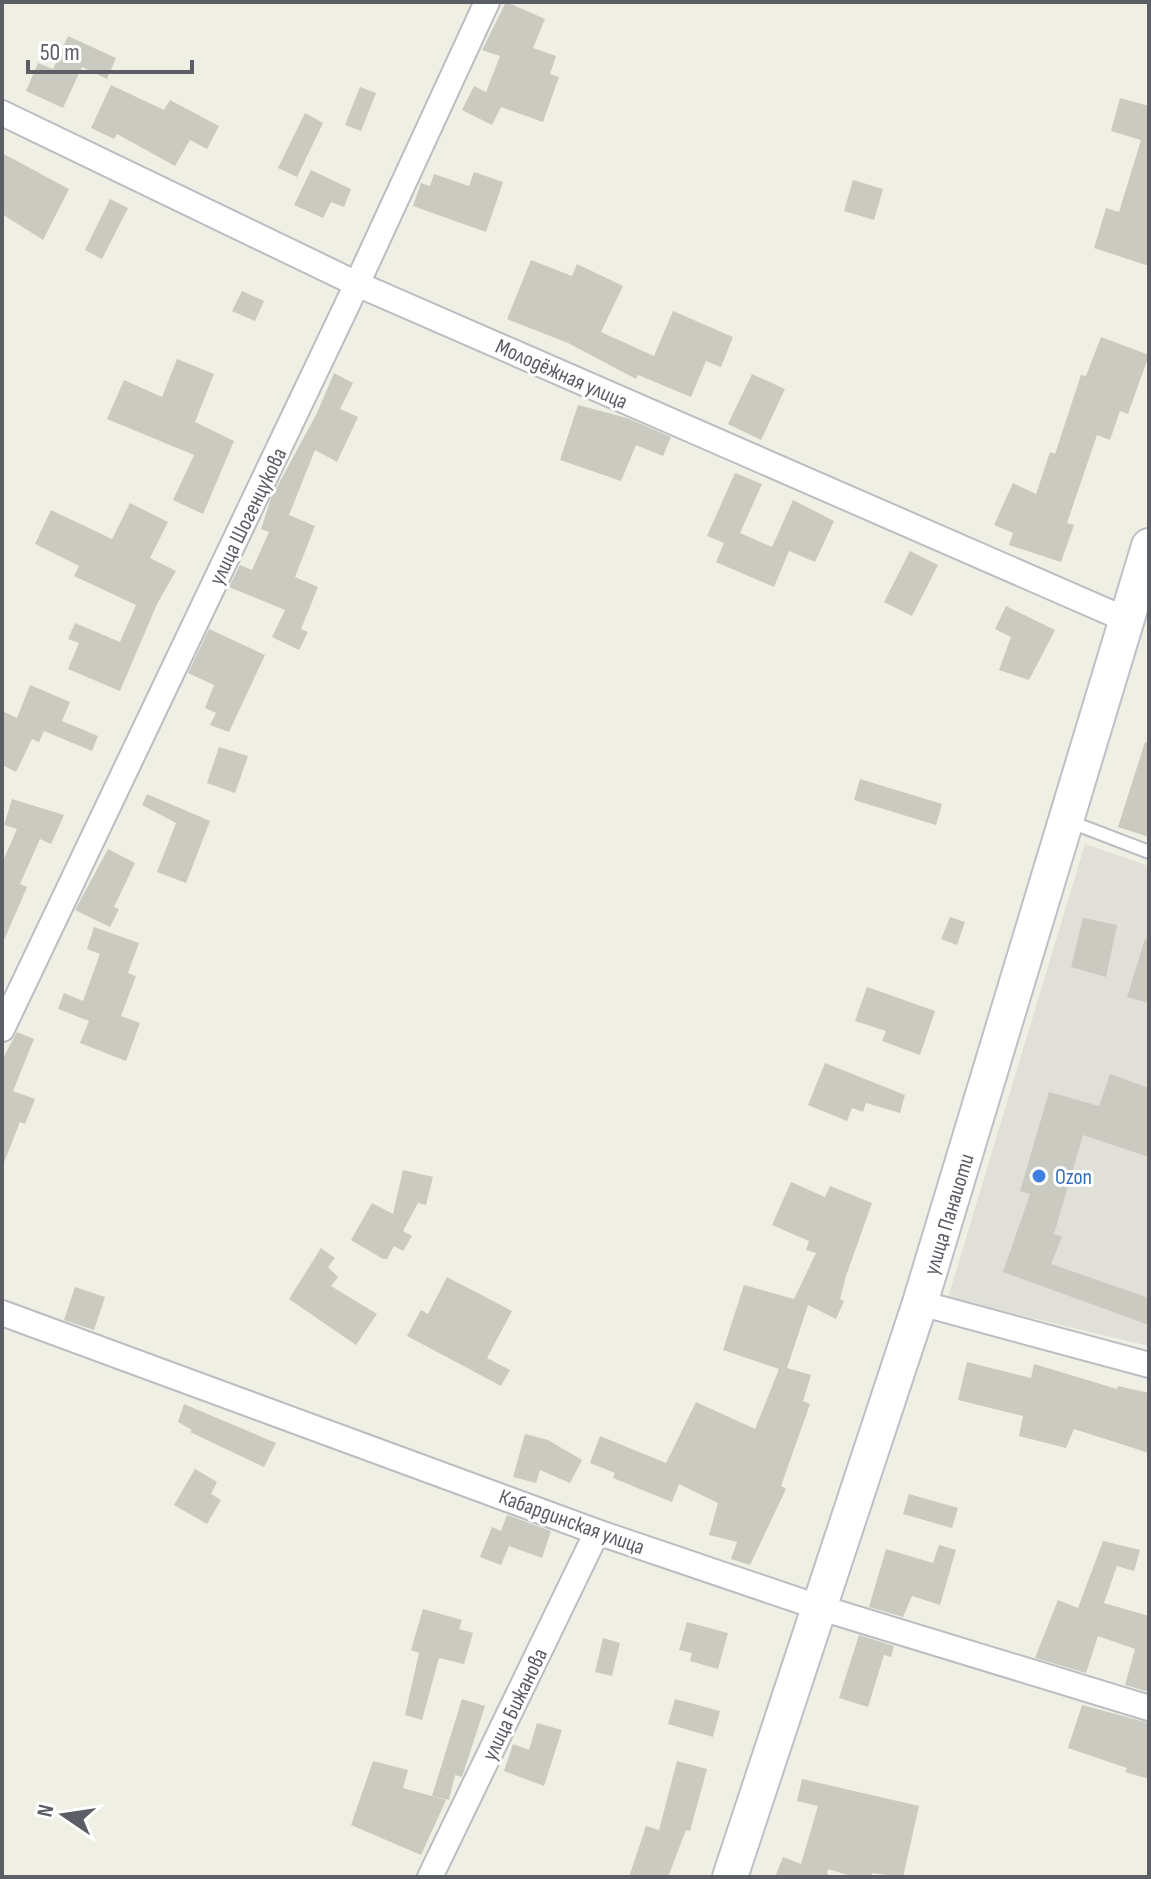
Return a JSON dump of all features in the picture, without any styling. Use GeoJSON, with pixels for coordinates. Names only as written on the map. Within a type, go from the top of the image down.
{"type":"FeatureCollection","features":[{"type":"Feature","properties":{"kind":"street","name":"улица Шогенцукова"},"geometry":{"type":"LineString","coordinates":[[2,1029],[357,284],[487,2]]}},
{"type":"Feature","properties":{"kind":"street","name":"Молодёжная улица"},"geometry":{"type":"LineString","coordinates":[[2,113],[357,284],[1127,620]]}},
{"type":"Feature","properties":{"kind":"street","name":"улица Панаиоти"},"geometry":{"type":"LineString","coordinates":[[730,1877],[920,1303],[1149,546]]}},
{"type":"Feature","properties":{"kind":"street"},"geometry":{"type":"LineString","coordinates":[[920,1303],[1149,1365]]}},
{"type":"Feature","properties":{"kind":"street","name":"Кабардинская улица"},"geometry":{"type":"LineString","coordinates":[[2,1313],[597,1532],[818,1607],[1149,1708]]}},
{"type":"Feature","properties":{"kind":"street","name":"улица Бижанова"},"geometry":{"type":"LineString","coordinates":[[430,1877],[597,1532]]}},
{"type":"Feature","properties":{"kind":"lane"},"geometry":{"type":"LineString","coordinates":[[1068,821],[1149,852]]}},
{"type":"Feature","properties":{"kind":"shaded area"},"geometry":{"type":"Polygon","coordinates":[[[1085,844],[1149,866],[1149,1346],[948,1298],[1085,844]]]}},
{"type":"Feature","properties":{"kind":"building"},"geometry":{"type":"Polygon","coordinates":[[[506,2],[545,19],[533,48],[556,56],[550,74],[559,77],[543,122],[501,107],[492,125],[462,110],[474,86],[486,92],[500,56],[482,50],[506,2]]]}},
{"type":"Feature","properties":{"kind":"building"},"geometry":{"type":"Polygon","coordinates":[[[68,36],[116,58],[107,79],[82,67],[63,108],[26,91],[38,63],[53,69],[68,36]]]}},
{"type":"Feature","properties":{"kind":"building"},"geometry":{"type":"Polygon","coordinates":[[[111,85],[164,110],[170,100],[219,126],[207,149],[190,140],[175,166],[117,134],[114,139],[91,128],[111,85]]]}},
{"type":"Feature","properties":{"kind":"building"},"geometry":{"type":"Polygon","coordinates":[[[360,87],[376,93],[361,131],[345,125],[360,87]]]}},
{"type":"Feature","properties":{"kind":"building"},"geometry":{"type":"Polygon","coordinates":[[[1120,98],[1149,106],[1149,266],[1094,248],[1106,208],[1119,212],[1141,140],[1111,131],[1120,98]]]}},
{"type":"Feature","properties":{"kind":"building"},"geometry":{"type":"Polygon","coordinates":[[[305,113],[323,123],[297,177],[278,168],[305,113]]]}},
{"type":"Feature","properties":{"kind":"building"},"geometry":{"type":"Polygon","coordinates":[[[2,153],[69,189],[43,240],[2,214],[2,153]]]}},
{"type":"Feature","properties":{"kind":"building"},"geometry":{"type":"Polygon","coordinates":[[[311,170],[351,189],[344,207],[331,202],[323,218],[294,205],[311,170]]]}},
{"type":"Feature","properties":{"kind":"building"},"geometry":{"type":"Polygon","coordinates":[[[474,172],[503,182],[486,232],[413,206],[421,183],[430,186],[434,174],[469,186],[474,172]]]}},
{"type":"Feature","properties":{"kind":"building"},"geometry":{"type":"Polygon","coordinates":[[[853,180],[883,189],[874,220],[844,211],[853,180]]]}},
{"type":"Feature","properties":{"kind":"building"},"geometry":{"type":"Polygon","coordinates":[[[110,199],[128,208],[102,259],[85,250],[110,199]]]}},
{"type":"Feature","properties":{"kind":"building"},"geometry":{"type":"Polygon","coordinates":[[[531,260],[572,276],[577,264],[623,286],[601,332],[654,356],[673,311],[733,337],[721,367],[706,361],[691,397],[638,375],[636,379],[568,343],[507,319],[531,260]]]}},
{"type":"Feature","properties":{"kind":"building"},"geometry":{"type":"Polygon","coordinates":[[[242,291],[264,301],[255,321],[232,311],[242,291]]]}},
{"type":"Feature","properties":{"kind":"building"},"geometry":{"type":"Polygon","coordinates":[[[1101,337],[1149,355],[1128,414],[1120,411],[1110,440],[1097,435],[1067,523],[1074,525],[1061,562],[1009,545],[1013,533],[994,525],[1013,483],[1036,494],[1050,452],[1055,454],[1081,375],[1086,376],[1101,337]]]}},
{"type":"Feature","properties":{"kind":"building"},"geometry":{"type":"Polygon","coordinates":[[[177,359],[214,374],[195,422],[234,441],[203,514],[173,500],[194,455],[107,419],[124,380],[162,397],[177,359]]]}},
{"type":"Feature","properties":{"kind":"building"},"geometry":{"type":"Polygon","coordinates":[[[334,373],[353,383],[340,409],[358,417],[337,462],[315,450],[289,515],[315,526],[295,577],[318,587],[301,629],[308,632],[299,650],[272,637],[285,610],[229,587],[240,565],[252,570],[269,532],[261,529],[271,498],[317,413],[334,373]]]}},
{"type":"Feature","properties":{"kind":"building"},"geometry":{"type":"Polygon","coordinates":[[[752,374],[785,389],[761,440],[728,424],[752,374]]]}},
{"type":"Feature","properties":{"kind":"building"},"geometry":{"type":"Polygon","coordinates":[[[578,405],[627,418],[671,437],[663,456],[636,445],[621,481],[560,460],[578,405]]]}},
{"type":"Feature","properties":{"kind":"building"},"geometry":{"type":"Polygon","coordinates":[[[735,473],[762,484],[740,533],[772,547],[793,500],[834,521],[815,562],[789,551],[774,587],[716,562],[724,543],[707,536],[735,473]]]}},
{"type":"Feature","properties":{"kind":"building"},"geometry":{"type":"Polygon","coordinates":[[[130,503],[168,522],[150,558],[176,571],[157,604],[120,691],[68,669],[79,643],[68,639],[75,623],[120,642],[136,605],[74,576],[79,566],[35,544],[51,510],[112,539],[130,503]]]}},
{"type":"Feature","properties":{"kind":"building"},"geometry":{"type":"Polygon","coordinates":[[[910,551],[938,565],[912,616],[884,602],[910,551]]]}},
{"type":"Feature","properties":{"kind":"building"},"geometry":{"type":"Polygon","coordinates":[[[1006,606],[1055,630],[1029,680],[999,670],[1011,637],[995,629],[1006,606]]]}},
{"type":"Feature","properties":{"kind":"building"},"geometry":{"type":"Polygon","coordinates":[[[209,629],[265,655],[229,732],[210,725],[216,713],[205,708],[214,685],[188,673],[209,629]]]}},
{"type":"Feature","properties":{"kind":"building"},"geometry":{"type":"Polygon","coordinates":[[[30,685],[70,702],[62,721],[98,736],[92,751],[44,731],[39,742],[32,739],[16,772],[2,765],[2,711],[17,718],[30,685]]]}},
{"type":"Feature","properties":{"kind":"building"},"geometry":{"type":"Polygon","coordinates":[[[1145,742],[1149,743],[1149,837],[1118,827],[1145,742]]]}},
{"type":"Feature","properties":{"kind":"building"},"geometry":{"type":"Polygon","coordinates":[[[219,747],[248,756],[235,793],[207,783],[219,747]]]}},
{"type":"Feature","properties":{"kind":"building"},"geometry":{"type":"Polygon","coordinates":[[[860,779],[942,804],[936,825],[854,800],[860,779]]]}},
{"type":"Feature","properties":{"kind":"building"},"geometry":{"type":"Polygon","coordinates":[[[147,794],[210,821],[186,883],[157,872],[176,823],[142,805],[147,794]]]}},
{"type":"Feature","properties":{"kind":"building"},"geometry":{"type":"Polygon","coordinates":[[[12,799],[64,815],[51,844],[40,839],[20,884],[27,887],[2,945],[2,863],[17,829],[4,825],[12,799]]]}},
{"type":"Feature","properties":{"kind":"building"},"geometry":{"type":"Polygon","coordinates":[[[108,849],[135,863],[114,907],[119,909],[110,927],[75,910],[108,849]]]}},
{"type":"Feature","properties":{"kind":"building"},"geometry":{"type":"Polygon","coordinates":[[[950,917],[965,922],[957,945],[941,939],[950,917]]]}},
{"type":"Feature","properties":{"kind":"building"},"geometry":{"type":"Polygon","coordinates":[[[1083,918],[1117,925],[1106,977],[1071,967],[1083,918]]]}},
{"type":"Feature","properties":{"kind":"building"},"geometry":{"type":"Polygon","coordinates":[[[94,927],[139,943],[128,973],[136,976],[121,1016],[140,1023],[126,1061],[80,1043],[89,1021],[58,1009],[64,993],[83,1001],[100,954],[87,949],[94,927]]]}},
{"type":"Feature","properties":{"kind":"building"},"geometry":{"type":"Polygon","coordinates":[[[1145,939],[1149,940],[1149,1003],[1127,997],[1145,939]]]}},
{"type":"Feature","properties":{"kind":"building"},"geometry":{"type":"Polygon","coordinates":[[[867,987],[935,1011],[920,1055],[882,1041],[886,1031],[855,1021],[867,987]]]}},
{"type":"Feature","properties":{"kind":"building"},"geometry":{"type":"Polygon","coordinates":[[[17,1032],[34,1039],[13,1091],[35,1099],[25,1124],[20,1122],[3,1165],[2,1060],[17,1032]]]}},
{"type":"Feature","properties":{"kind":"building"},"geometry":{"type":"Polygon","coordinates":[[[825,1063],[905,1095],[900,1113],[866,1103],[863,1112],[852,1108],[847,1121],[808,1105],[825,1063]]]}},
{"type":"Feature","properties":{"kind":"building"},"geometry":{"type":"Polygon","coordinates":[[[1110,1074],[1149,1088],[1149,1157],[1083,1135],[1054,1234],[1062,1237],[1051,1264],[1149,1298],[1149,1325],[1003,1272],[1030,1194],[1020,1191],[1049,1092],[1099,1106],[1110,1074]]]}},
{"type":"Feature","properties":{"kind":"building"},"geometry":{"type":"Polygon","coordinates":[[[403,1170],[433,1177],[426,1205],[418,1203],[403,1231],[412,1236],[403,1251],[394,1246],[387,1259],[383,1259],[351,1240],[372,1203],[393,1214],[403,1170]]]}},
{"type":"Feature","properties":{"kind":"building"},"geometry":{"type":"Polygon","coordinates":[[[791,1182],[825,1197],[830,1186],[872,1203],[846,1276],[840,1299],[844,1301],[836,1319],[808,1305],[787,1368],[811,1375],[803,1401],[810,1404],[781,1486],[786,1489],[750,1565],[731,1559],[737,1542],[709,1535],[718,1503],[679,1484],[672,1502],[613,1478],[615,1473],[590,1463],[600,1436],[666,1463],[696,1402],[755,1429],[779,1369],[723,1350],[744,1285],[794,1299],[816,1253],[806,1250],[809,1241],[772,1225],[791,1182]]]}},
{"type":"Feature","properties":{"kind":"building"},"geometry":{"type":"Polygon","coordinates":[[[321,1248],[335,1258],[328,1267],[338,1277],[331,1286],[377,1314],[356,1345],[289,1299],[321,1248]]]}},
{"type":"Feature","properties":{"kind":"building"},"geometry":{"type":"Polygon","coordinates":[[[447,1277],[512,1311],[487,1358],[510,1370],[501,1386],[407,1336],[421,1310],[428,1314],[447,1277]]]}},
{"type":"Feature","properties":{"kind":"building"},"geometry":{"type":"Polygon","coordinates":[[[75,1287],[105,1297],[94,1330],[64,1320],[75,1287]]]}},
{"type":"Feature","properties":{"kind":"building"},"geometry":{"type":"Polygon","coordinates":[[[967,1362],[1031,1378],[1034,1364],[1117,1389],[1118,1386],[1149,1393],[1149,1453],[1074,1429],[1066,1448],[1019,1436],[1023,1416],[958,1400],[967,1362]]]}},
{"type":"Feature","properties":{"kind":"building"},"geometry":{"type":"Polygon","coordinates":[[[184,1404],[276,1443],[264,1467],[190,1432],[192,1430],[178,1422],[184,1404]]]}},
{"type":"Feature","properties":{"kind":"building"},"geometry":{"type":"Polygon","coordinates":[[[525,1434],[548,1440],[582,1460],[570,1483],[540,1470],[536,1483],[513,1477],[525,1434]]]}},
{"type":"Feature","properties":{"kind":"building"},"geometry":{"type":"Polygon","coordinates":[[[195,1469],[217,1482],[211,1494],[221,1500],[207,1524],[174,1505],[195,1469]]]}},
{"type":"Feature","properties":{"kind":"building"},"geometry":{"type":"Polygon","coordinates":[[[909,1494],[958,1508],[952,1528],[903,1514],[909,1494]]]}},
{"type":"Feature","properties":{"kind":"building"},"geometry":{"type":"Polygon","coordinates":[[[507,1515],[551,1531],[542,1558],[509,1546],[501,1565],[480,1557],[492,1527],[501,1531],[507,1515]]]}},
{"type":"Feature","properties":{"kind":"building"},"geometry":{"type":"Polygon","coordinates":[[[1103,1541],[1140,1550],[1134,1571],[1117,1566],[1104,1603],[1149,1616],[1149,1692],[1125,1685],[1135,1649],[1098,1636],[1086,1673],[1035,1658],[1058,1600],[1078,1608],[1103,1541]]]}},
{"type":"Feature","properties":{"kind":"building"},"geometry":{"type":"Polygon","coordinates":[[[939,1545],[956,1550],[940,1605],[912,1596],[903,1617],[869,1607],[886,1549],[933,1563],[939,1545]]]}},
{"type":"Feature","properties":{"kind":"building"},"geometry":{"type":"Polygon","coordinates":[[[423,1609],[462,1620],[459,1629],[473,1633],[464,1664],[439,1658],[422,1720],[405,1715],[419,1653],[411,1650],[423,1609]]]}},
{"type":"Feature","properties":{"kind":"building"},"geometry":{"type":"Polygon","coordinates":[[[687,1622],[728,1633],[718,1669],[690,1661],[692,1653],[679,1650],[687,1622]]]}},
{"type":"Feature","properties":{"kind":"building"},"geometry":{"type":"Polygon","coordinates":[[[859,1635],[894,1646],[891,1657],[884,1655],[868,1707],[839,1698],[859,1635]]]}},
{"type":"Feature","properties":{"kind":"building"},"geometry":{"type":"Polygon","coordinates":[[[603,1638],[620,1643],[612,1676],[595,1672],[603,1638]]]}},
{"type":"Feature","properties":{"kind":"building"},"geometry":{"type":"Polygon","coordinates":[[[462,1699],[485,1706],[462,1777],[455,1775],[449,1800],[432,1796],[462,1699]]]}},
{"type":"Feature","properties":{"kind":"building"},"geometry":{"type":"Polygon","coordinates":[[[675,1699],[720,1711],[713,1737],[668,1724],[675,1699]]]}},
{"type":"Feature","properties":{"kind":"building"},"geometry":{"type":"Polygon","coordinates":[[[1082,1705],[1149,1723],[1149,1779],[1125,1772],[1127,1768],[1068,1748],[1082,1705]]]}},
{"type":"Feature","properties":{"kind":"building"},"geometry":{"type":"Polygon","coordinates":[[[537,1723],[562,1730],[544,1786],[504,1771],[513,1744],[529,1750],[537,1723]]]}},
{"type":"Feature","properties":{"kind":"building"},"geometry":{"type":"Polygon","coordinates":[[[373,1761],[408,1770],[403,1788],[446,1800],[421,1855],[351,1825],[373,1761]]]}},
{"type":"Feature","properties":{"kind":"building"},"geometry":{"type":"Polygon","coordinates":[[[677,1761],[707,1769],[690,1831],[686,1830],[668,1877],[629,1877],[646,1826],[659,1830],[677,1761]]]}},
{"type":"Feature","properties":{"kind":"building"},"geometry":{"type":"Polygon","coordinates":[[[802,1779],[919,1806],[903,1877],[872,1873],[871,1877],[855,1877],[828,1869],[831,1877],[775,1877],[783,1857],[801,1864],[818,1806],[797,1801],[802,1779]]]}},
{"type":"Feature","properties":{"kind":"place","name":"Ozon"},"geometry":{"type":"Point","coordinates":[1039,1176]}}]}
